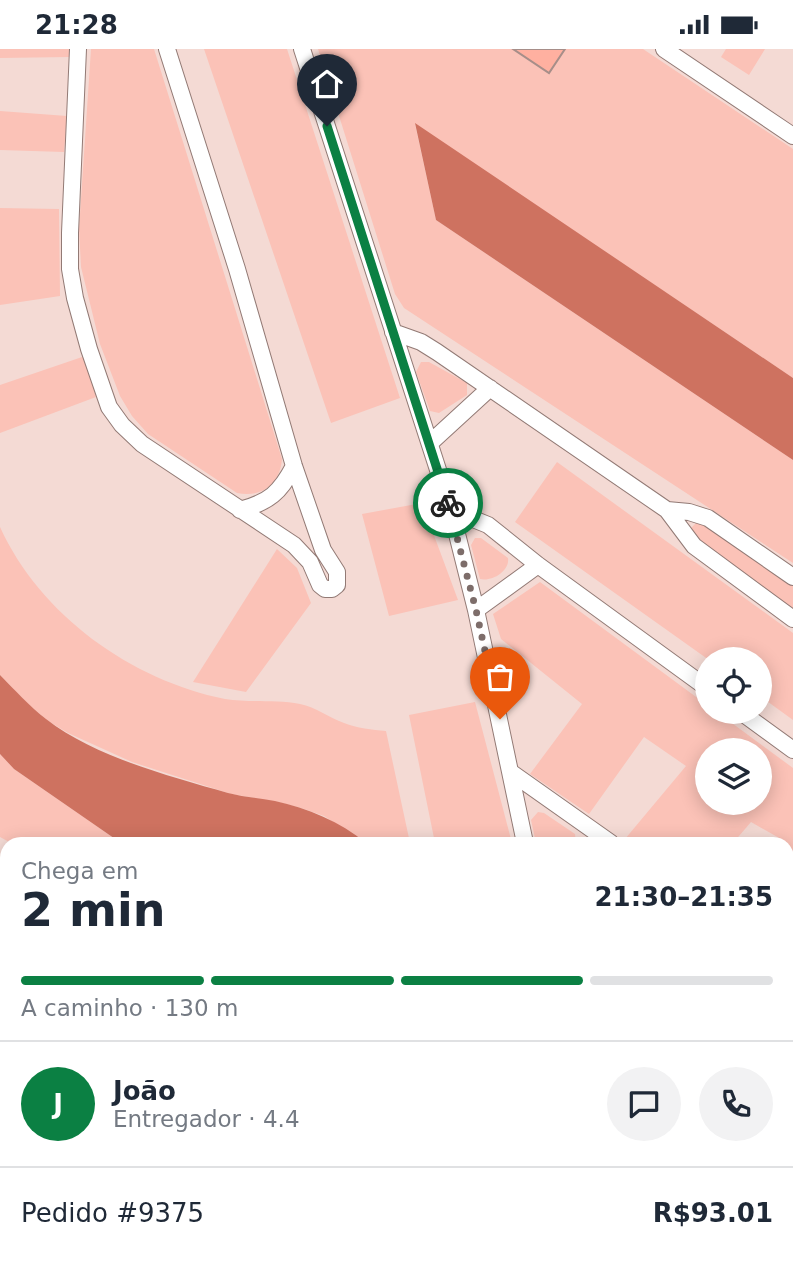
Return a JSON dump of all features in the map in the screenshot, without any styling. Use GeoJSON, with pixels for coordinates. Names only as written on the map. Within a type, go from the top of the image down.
{"type":"FeatureCollection","features":[{"type":"Feature","properties":{"kind":"street"},"geometry":{"type":"LineString","coordinates":[[78,49],[70,233],[71,269],[75,298],[89,349],[109,407],[122,425],[142,444],[294,545],[310,562],[320,585],[325,589],[332,589],[337,585],[337,572],[323,550],[294,466],[237,269],[167,49]]}},
{"type":"Feature","properties":{"kind":"street"},"geometry":{"type":"LineString","coordinates":[[302,49],[450,510],[476,610],[524,837]]}},
{"type":"Feature","properties":{"kind":"street"},"geometry":{"type":"LineString","coordinates":[[664,49],[793,136]]}},
{"type":"Feature","properties":{"kind":"street"},"geometry":{"type":"LineString","coordinates":[[393,332],[421,342],[667,510],[694,546],[793,619]]}},
{"type":"Feature","properties":{"kind":"street"},"geometry":{"type":"LineString","coordinates":[[430,443],[489,388]]}},
{"type":"Feature","properties":{"kind":"street"},"geometry":{"type":"LineString","coordinates":[[240,510],[273,496],[284,486],[294,466]]}},
{"type":"Feature","properties":{"kind":"street"},"geometry":{"type":"LineString","coordinates":[[450,510],[488,525],[538,565],[695,679]]}},
{"type":"Feature","properties":{"kind":"street"},"geometry":{"type":"LineString","coordinates":[[667,510],[689,512],[708,518],[793,577]]}},
{"type":"Feature","properties":{"kind":"street"},"geometry":{"type":"LineString","coordinates":[[476,610],[538,565]]}},
{"type":"Feature","properties":{"kind":"street"},"geometry":{"type":"LineString","coordinates":[[757,724],[793,750]]}},
{"type":"Feature","properties":{"kind":"street"},"geometry":{"type":"LineString","coordinates":[[512,773],[595,837]]}},
{"type":"Feature","properties":{"kind":"shaded area"},"geometry":{"type":"Polygon","coordinates":[[[0,49],[69,49],[69,57],[0,58],[0,49]]]}},
{"type":"Feature","properties":{"kind":"shaded area"},"geometry":{"type":"Polygon","coordinates":[[[91,49],[154,49],[282,459],[278,476],[262,491],[237,493],[148,434],[132,416],[120,396],[100,344],[81,267],[79,229],[91,49]]]}},
{"type":"Feature","properties":{"kind":"shaded area"},"geometry":{"type":"Polygon","coordinates":[[[204,49],[287,49],[400,398],[331,423],[204,49]]]}},
{"type":"Feature","properties":{"kind":"shaded area"},"geometry":{"type":"Polygon","coordinates":[[[318,49],[643,49],[793,149],[793,378],[415,124],[436,220],[793,460],[793,563],[404,308],[395,294],[318,49]]]}},
{"type":"Feature","properties":{"kind":"shaded area"},"geometry":{"type":"Polygon","coordinates":[[[726,49],[765,49],[749,75],[721,57],[726,49]]]}},
{"type":"Feature","properties":{"kind":"shaded area"},"geometry":{"type":"Polygon","coordinates":[[[0,111],[67,116],[64,152],[0,150],[0,111]]]}},
{"type":"Feature","properties":{"kind":"shaded area"},"geometry":{"type":"Polygon","coordinates":[[[415,123],[793,378],[793,460],[436,220],[415,123]]]}},
{"type":"Feature","properties":{"kind":"shaded area"},"geometry":{"type":"Polygon","coordinates":[[[0,208],[59,209],[60,296],[0,305],[0,208]]]}},
{"type":"Feature","properties":{"kind":"shaded area"},"geometry":{"type":"Polygon","coordinates":[[[85,356],[96,397],[0,433],[0,385],[85,356]]]}},
{"type":"Feature","properties":{"kind":"shaded area"},"geometry":{"type":"Polygon","coordinates":[[[421,362],[429,362],[467,383],[467,395],[439,413],[430,411],[416,372],[421,362]]]}},
{"type":"Feature","properties":{"kind":"shaded area"},"geometry":{"type":"Polygon","coordinates":[[[557,462],[793,633],[793,720],[772,705],[772,647],[695,647],[695,650],[515,522],[557,462]]]}},
{"type":"Feature","properties":{"kind":"shaded area"},"geometry":{"type":"Polygon","coordinates":[[[422,503],[458,600],[389,616],[362,514],[422,503]]]}},
{"type":"Feature","properties":{"kind":"shaded area"},"geometry":{"type":"Polygon","coordinates":[[[697,522],[703,522],[793,584],[793,609],[692,536],[691,528],[697,522]]]}},
{"type":"Feature","properties":{"kind":"shaded area"},"geometry":{"type":"Polygon","coordinates":[[[0,527],[17,559],[64,615],[92,639],[123,659],[190,690],[225,699],[300,704],[349,725],[386,731],[409,837],[357,837],[324,816],[301,808],[231,794],[132,762],[48,721],[0,675],[0,527]]]}},
{"type":"Feature","properties":{"kind":"shaded area"},"geometry":{"type":"Polygon","coordinates":[[[475,538],[481,538],[508,558],[506,567],[499,575],[480,579],[471,545],[475,538]]]}},
{"type":"Feature","properties":{"kind":"shaded area"},"geometry":{"type":"Polygon","coordinates":[[[277,549],[297,568],[311,603],[246,692],[193,682],[277,549]]]}},
{"type":"Feature","properties":{"kind":"shaded area"},"geometry":{"type":"Polygon","coordinates":[[[540,582],[695,696],[695,724],[733,724],[752,738],[695,738],[695,815],[772,815],[772,753],[793,768],[793,837],[777,837],[751,822],[738,837],[627,837],[686,766],[644,737],[589,814],[530,774],[582,704],[501,639],[493,614],[540,582]]]}},
{"type":"Feature","properties":{"kind":"shaded area"},"geometry":{"type":"Polygon","coordinates":[[[0,675],[46,719],[110,755],[182,780],[287,804],[335,822],[357,837],[112,837],[14,769],[0,754],[0,675]]]}},
{"type":"Feature","properties":{"kind":"shaded area"},"geometry":{"type":"Polygon","coordinates":[[[475,702],[510,837],[434,837],[409,715],[475,702]]]}},
{"type":"Feature","properties":{"kind":"shaded area"},"geometry":{"type":"Polygon","coordinates":[[[0,754],[14,769],[112,837],[0,837],[0,754]]]}},
{"type":"Feature","properties":{"kind":"shaded area"},"geometry":{"type":"Polygon","coordinates":[[[538,812],[544,813],[575,834],[575,837],[535,837],[531,820],[538,812]]]}},
{"type":"Feature","properties":{"kind":"building"},"geometry":{"type":"Polygon","coordinates":[[[513,49],[565,49],[549,73],[513,49]]]}},
{"type":"Feature","properties":{"kind":"way so far"},"geometry":{"type":"LineString","coordinates":[[448,503],[476,610],[500,719]]}},
{"type":"Feature","properties":{"kind":"route"},"geometry":{"type":"LineString","coordinates":[[327,126],[448,503]]}}]}
